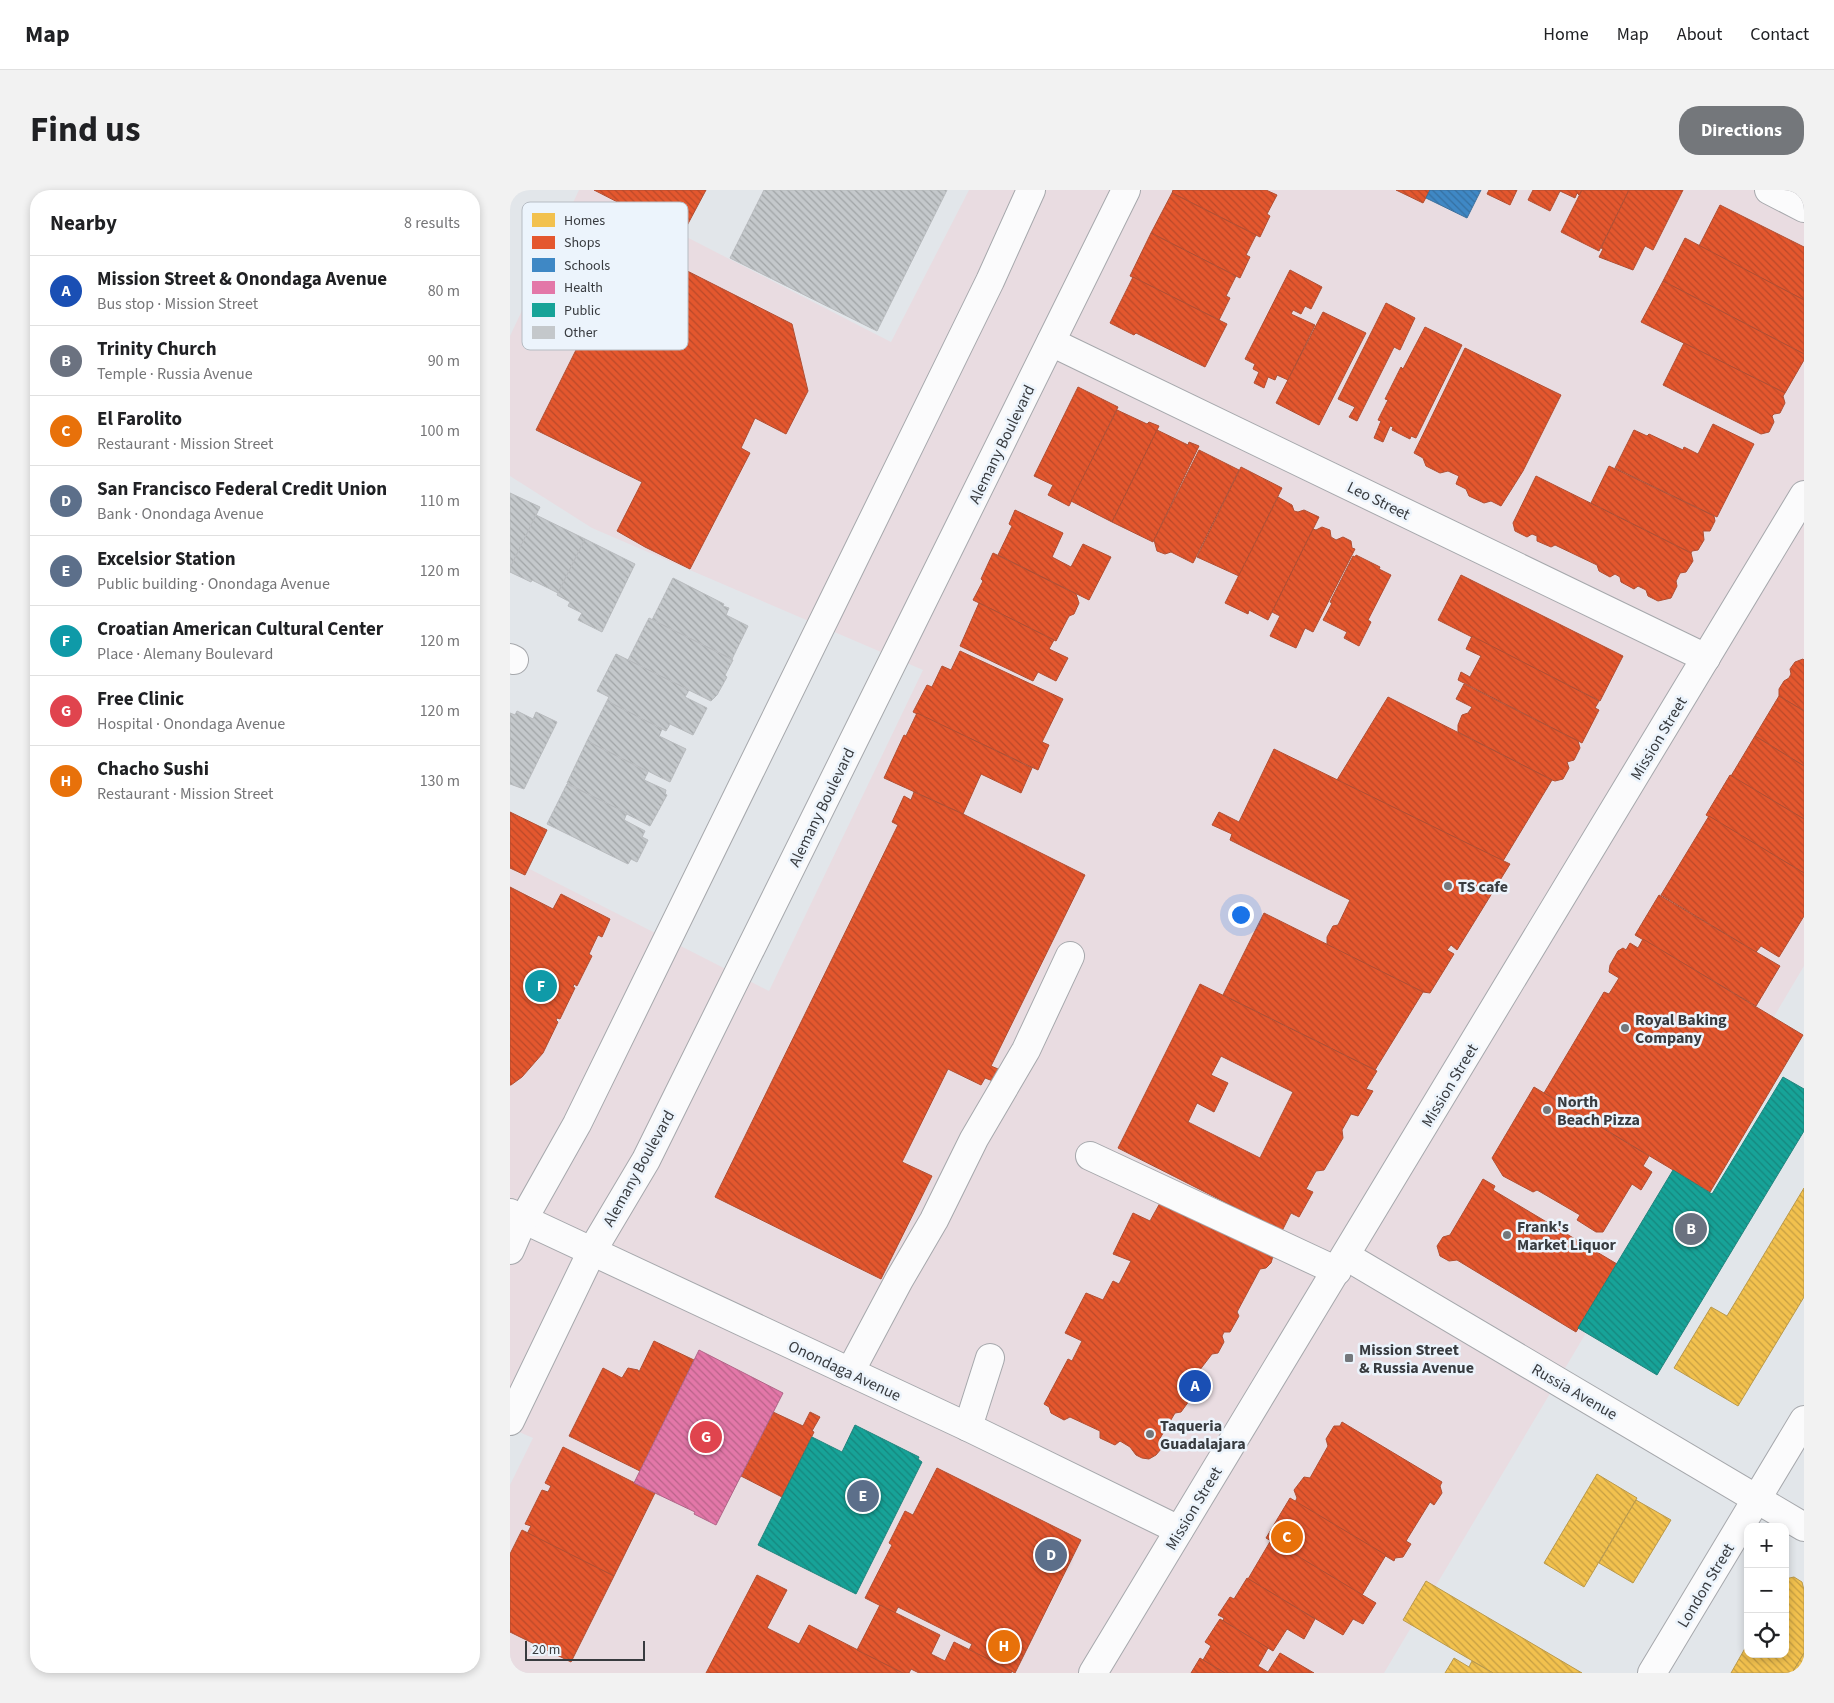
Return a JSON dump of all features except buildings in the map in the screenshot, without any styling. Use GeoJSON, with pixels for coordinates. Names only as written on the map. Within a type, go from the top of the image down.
{"type":"FeatureCollection","features":[{"type":"Feature","properties":{"kind":"main road"},"geometry":{"type":"LineString","coordinates":[[510,1250],[517,1216],[577,1124],[990,281],[1031,190]]}},
{"type":"Feature","properties":{"kind":"main road","name":"Alemany Boulevard"},"geometry":{"type":"LineString","coordinates":[[510,1421],[592,1251],[646,1160],[1126,190]]}},
{"type":"Feature","properties":{"kind":"main road"},"geometry":{"type":"LineString","coordinates":[[1769,190],[1804,208]]}},
{"type":"Feature","properties":{"kind":"main road","name":"Leo Street"},"geometry":{"type":"LineString","coordinates":[[1051,342],[1706,658]]}},
{"type":"Feature","properties":{"kind":"main road","name":"Mission Street"},"geometry":{"type":"LineString","coordinates":[[1093,1673],[1804,495]]}},
{"type":"Feature","properties":{"kind":"main road"},"geometry":{"type":"LineString","coordinates":[[850,1372],[899,1280],[934,1220],[974,1139],[1026,1050],[1070,956]]}},
{"type":"Feature","properties":{"kind":"main road","name":"Russia Avenue"},"geometry":{"type":"LineString","coordinates":[[1090,1156],[1342,1263],[1804,1527]]}},
{"type":"Feature","properties":{"kind":"main road","name":"Onondaga Avenue"},"geometry":{"type":"LineString","coordinates":[[517,1216],[968,1427],[1179,1530]]}},
{"type":"Feature","properties":{"kind":"main road"},"geometry":{"type":"LineString","coordinates":[[968,1427],[990,1358]]}},
{"type":"Feature","properties":{"kind":"main road","name":"London Street"},"geometry":{"type":"LineString","coordinates":[[1652,1673],[1804,1420]]}},
{"type":"Feature","properties":{"kind":"shaded area"},"geometry":{"type":"Polygon","coordinates":[[[579,190],[595,190],[618,202],[573,202],[579,190]]]}},
{"type":"Feature","properties":{"kind":"shaded area"},"geometry":{"type":"Polygon","coordinates":[[[969,190],[1804,190],[1804,966],[1384,1673],[510,1673],[510,1485],[533,1438],[510,1428],[510,859],[769,991],[923,670],[592,528],[510,476],[510,336],[522,311],[522,350],[688,350],[688,238],[891,342],[969,190]]]}},
{"type":"Feature","properties":{"kind":"place","name":"TS cafe"},"geometry":{"type":"Point","coordinates":[1448,886]}},
{"type":"Feature","properties":{"kind":"place","name":"Croatian American Cultural Center"},"geometry":{"type":"Point","coordinates":[541,986]}},
{"type":"Feature","properties":{"kind":"place","name":"Royal Baking Company"},"geometry":{"type":"Point","coordinates":[1625,1028]}},
{"type":"Feature","properties":{"kind":"place","name":"North Beach Pizza"},"geometry":{"type":"Point","coordinates":[1547,1110]}},
{"type":"Feature","properties":{"kind":"place","name":"Trinity Church"},"geometry":{"type":"Point","coordinates":[1691,1229]}},
{"type":"Feature","properties":{"kind":"place","name":"Frank's Market Liquor"},"geometry":{"type":"Point","coordinates":[1507,1235]}},
{"type":"Feature","properties":{"kind":"place","name":"Mission Street & Russia Avenue"},"geometry":{"type":"Point","coordinates":[1349,1358]}},
{"type":"Feature","properties":{"kind":"place","name":"Mission Street & Onondaga Avenue"},"geometry":{"type":"Point","coordinates":[1195,1386]}},
{"type":"Feature","properties":{"kind":"place","name":"Taqueria Guadalajara"},"geometry":{"type":"Point","coordinates":[1150,1434]}},
{"type":"Feature","properties":{"kind":"place","name":"Free Clinic"},"geometry":{"type":"Point","coordinates":[706,1437]}},
{"type":"Feature","properties":{"kind":"place","name":"Excelsior Station"},"geometry":{"type":"Point","coordinates":[863,1496]}},
{"type":"Feature","properties":{"kind":"place","name":"El Farolito"},"geometry":{"type":"Point","coordinates":[1287,1537]}},
{"type":"Feature","properties":{"kind":"place","name":"San Francisco Federal Credit Union"},"geometry":{"type":"Point","coordinates":[1051,1555]}},
{"type":"Feature","properties":{"kind":"place","name":"Chacho Sushi"},"geometry":{"type":"Point","coordinates":[1004,1646]}}]}
